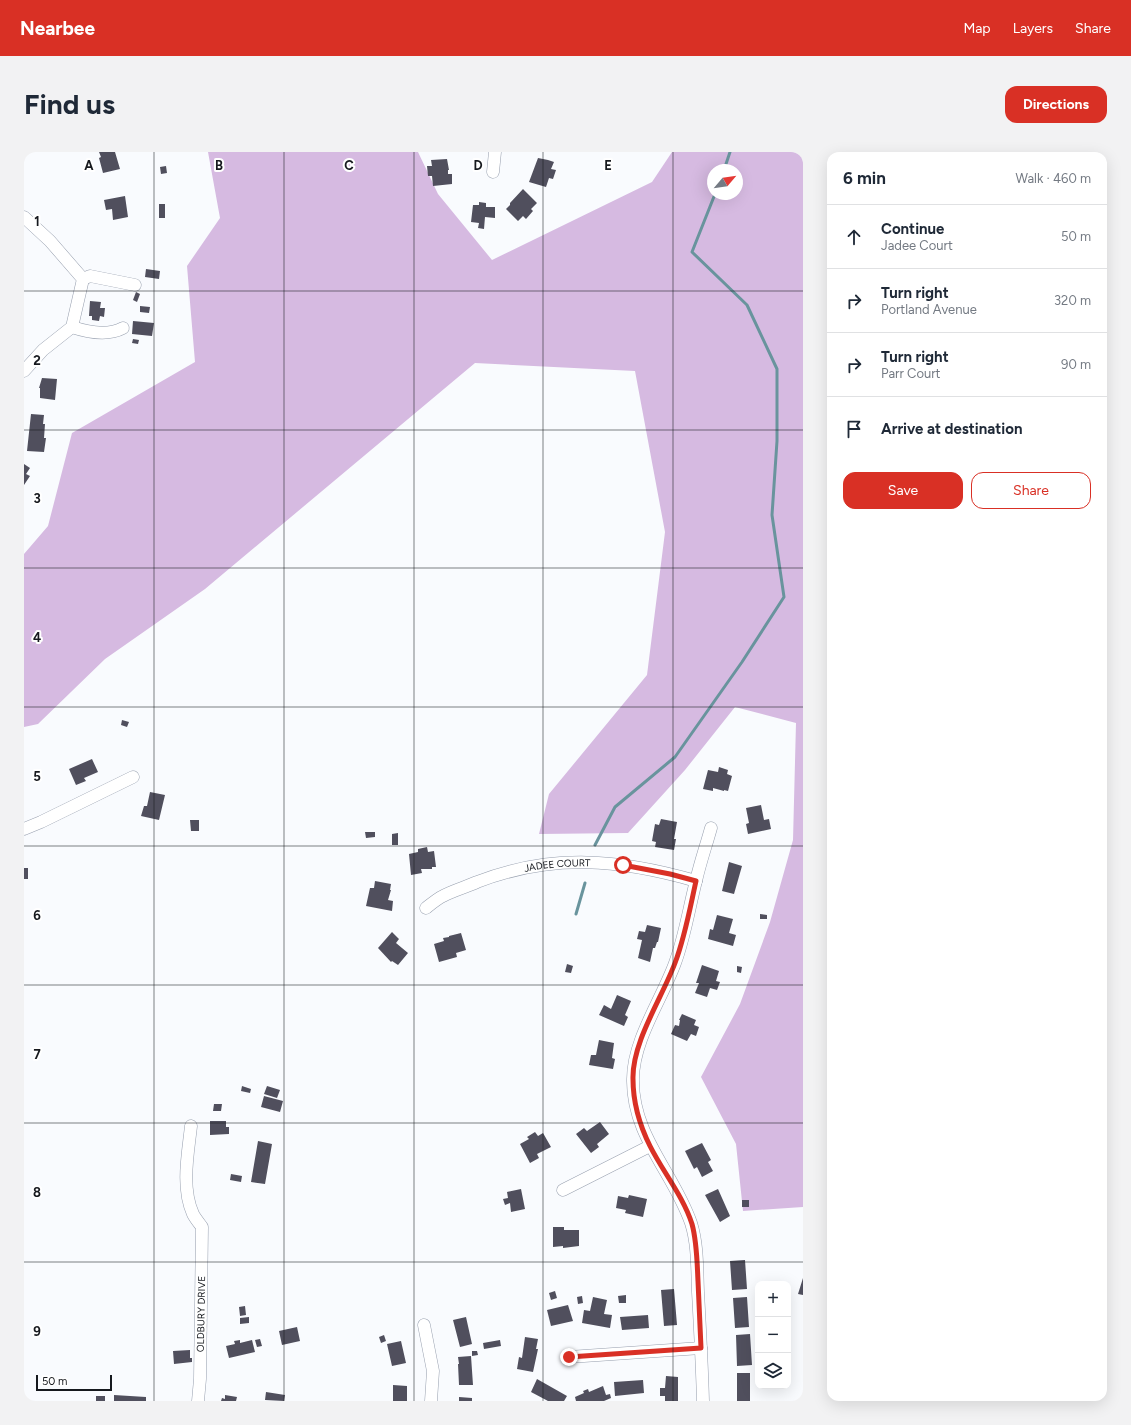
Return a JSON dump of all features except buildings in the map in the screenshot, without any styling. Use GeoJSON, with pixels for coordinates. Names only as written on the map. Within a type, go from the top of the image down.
{"type":"FeatureCollection","features":[{"type":"Feature","properties":{"kind":"street"},"geometry":{"type":"LineString","coordinates":[[493,172],[495,152]]}},
{"type":"Feature","properties":{"kind":"street"},"geometry":{"type":"LineString","coordinates":[[24,217],[50,241],[83,279]]}},
{"type":"Feature","properties":{"kind":"street"},"geometry":{"type":"LineString","coordinates":[[83,279],[90,276],[135,285]]}},
{"type":"Feature","properties":{"kind":"street"},"geometry":{"type":"LineString","coordinates":[[24,371],[43,350],[72,327],[83,279]]}},
{"type":"Feature","properties":{"kind":"street"},"geometry":{"type":"LineString","coordinates":[[72,327],[81,330],[105,332],[118,331],[123,328]]}},
{"type":"Feature","properties":{"kind":"street"},"geometry":{"type":"LineString","coordinates":[[24,829],[133,777]]}},
{"type":"Feature","properties":{"kind":"street"},"geometry":{"type":"LineString","coordinates":[[702,1401],[696,1254],[692,1224],[678,1194],[650,1146],[634,1097],[633,1078],[638,1048],[676,962],[711,828]]}},
{"type":"Feature","properties":{"kind":"street","name":"JADEE COURT"},"geometry":{"type":"LineString","coordinates":[[426,908],[443,896],[488,878],[512,870],[548,864],[577,862],[623,865],[670,874],[696,881]]}},
{"type":"Feature","properties":{"kind":"street","name":"OLDBURY DRIVE"},"geometry":{"type":"LineString","coordinates":[[191,1126],[187,1171],[187,1194],[193,1215],[202,1227],[200,1384],[198,1401]]}},
{"type":"Feature","properties":{"kind":"street"},"geometry":{"type":"LineString","coordinates":[[563,1190],[650,1146]]}},
{"type":"Feature","properties":{"kind":"street"},"geometry":{"type":"LineString","coordinates":[[424,1325],[433,1371],[431,1401]]}},
{"type":"Feature","properties":{"kind":"street"},"geometry":{"type":"LineString","coordinates":[[569,1357],[701,1348]]}},
{"type":"Feature","properties":{"kind":"shaded area"},"geometry":{"type":"Polygon","coordinates":[[[208,152],[418,152],[438,194],[492,260],[652,182],[672,152],[803,152],[803,1207],[743,1211],[736,1144],[701,1077],[740,1004],[770,922],[793,840],[796,723],[735,707],[685,770],[628,833],[539,834],[549,794],[647,675],[665,532],[635,371],[475,363],[205,589],[105,659],[38,724],[24,727],[24,554],[48,526],[72,433],[195,362],[187,266],[220,218],[208,152]]]}},
{"type":"Feature","properties":{"kind":"waterway"},"geometry":{"type":"LineString","coordinates":[[726,164],[730,152]]}},
{"type":"Feature","properties":{"kind":"waterway"},"geometry":{"type":"LineString","coordinates":[[595,845],[615,807],[675,757],[742,662],[784,597],[772,515],[777,441],[777,369],[747,305],[692,252],[713,200]]}},
{"type":"Feature","properties":{"kind":"waterway"},"geometry":{"type":"LineString","coordinates":[[576,914],[585,883]]}},
{"type":"Feature","properties":{"kind":"route"},"geometry":{"type":"LineString","coordinates":[[569,1357],[701,1348],[695,1240],[692,1224],[678,1194],[650,1146],[643,1130],[634,1097],[633,1078],[638,1048],[676,962],[696,881],[643,868],[623,865]]}}]}
